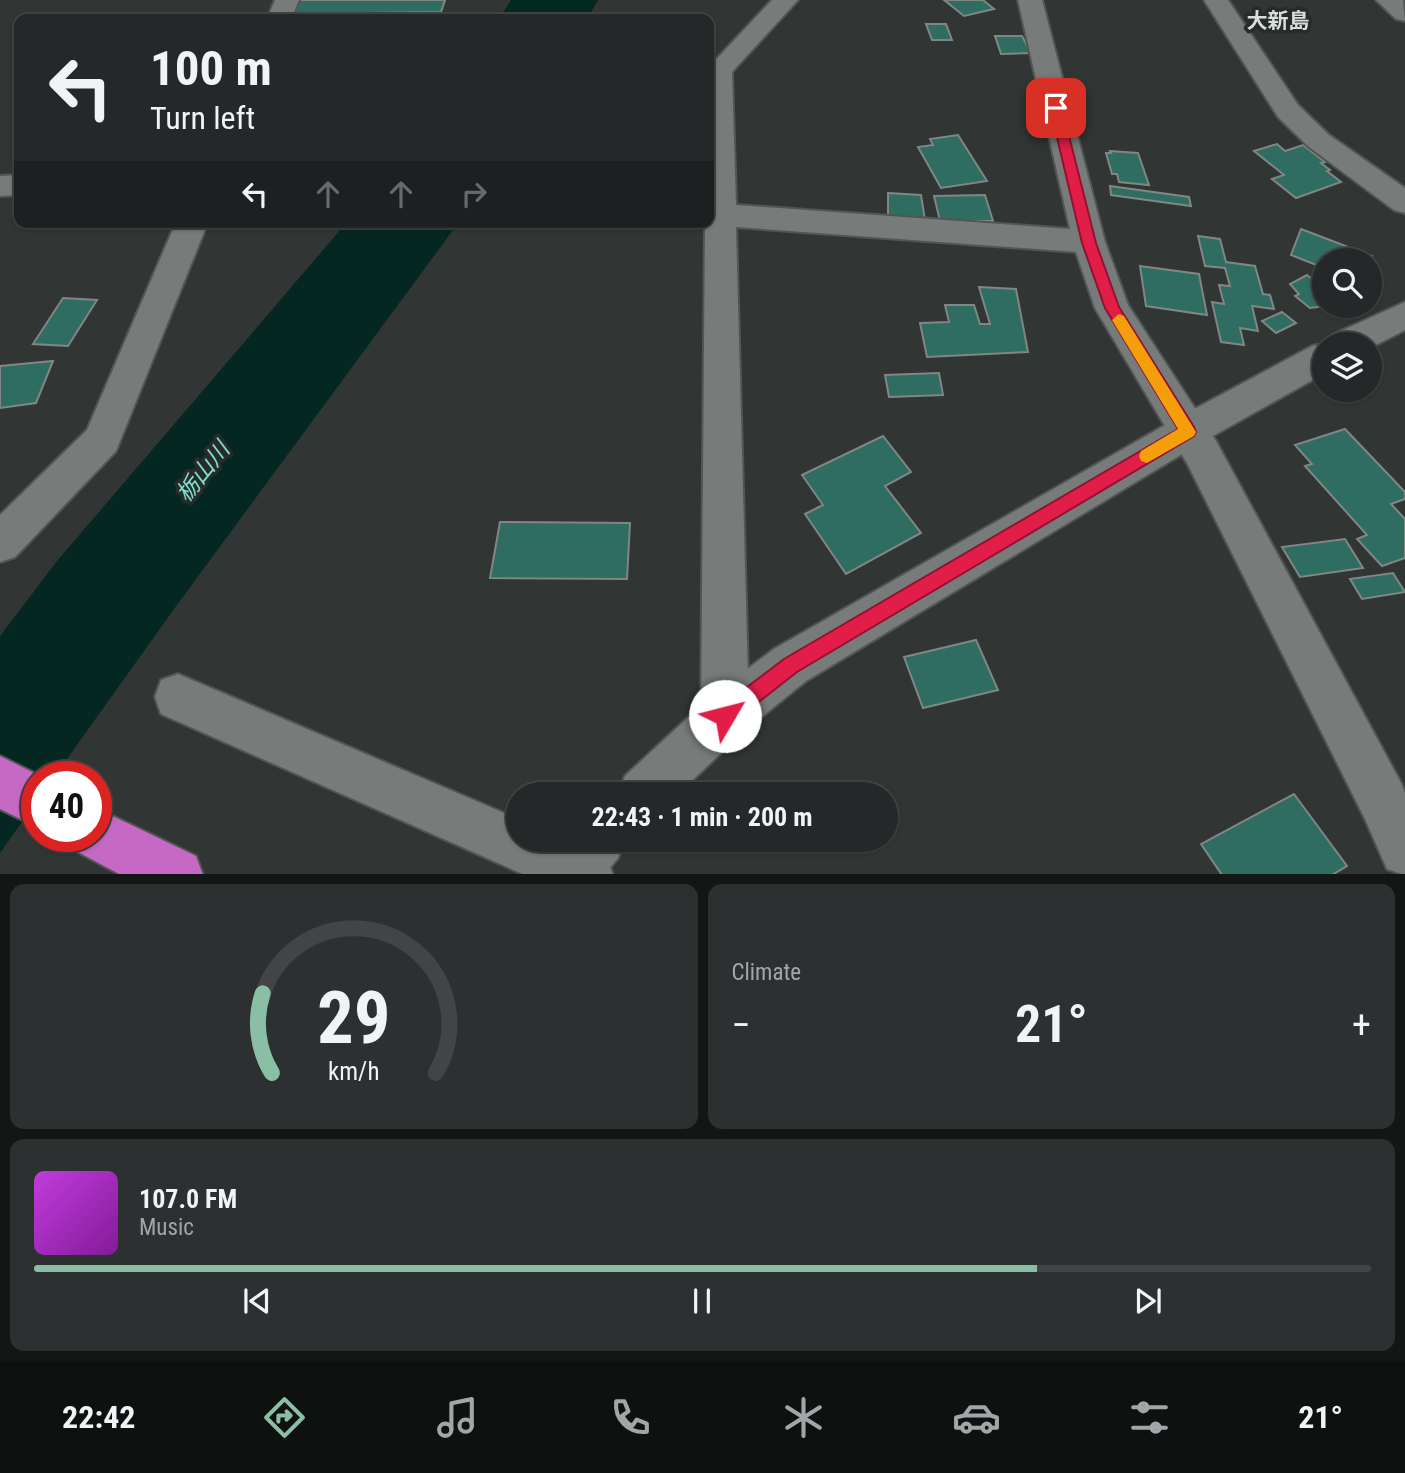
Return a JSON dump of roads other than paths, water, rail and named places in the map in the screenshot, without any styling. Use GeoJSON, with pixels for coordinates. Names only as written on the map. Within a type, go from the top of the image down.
{"type":"FeatureCollection","features":[{"type":"Feature","properties":{"kind":"highway"},"geometry":{"type":"LineString","coordinates":[[0,781],[21,793]]}},
{"type":"Feature","properties":{"kind":"highway"},"geometry":{"type":"LineString","coordinates":[[112,842],[177,874]]}},
{"type":"Feature","properties":{"kind":"street"},"geometry":{"type":"LineString","coordinates":[[725,716],[719,71],[786,0]]}},
{"type":"Feature","properties":{"kind":"street"},"geometry":{"type":"LineString","coordinates":[[1030,0],[1089,243],[1112,308],[1202,453],[1377,789],[1405,852]]}},
{"type":"Feature","properties":{"kind":"street"},"geometry":{"type":"LineString","coordinates":[[1216,0],[1288,111],[1319,141],[1405,202]]}},
{"type":"Feature","properties":{"kind":"street"},"geometry":{"type":"LineString","coordinates":[[1388,0],[1405,14]]}},
{"type":"Feature","properties":{"kind":"street"},"geometry":{"type":"LineString","coordinates":[[721,215],[1089,243]]}},
{"type":"Feature","properties":{"kind":"street"},"geometry":{"type":"LineString","coordinates":[[0,543],[102,440],[190,228]]}},
{"type":"Feature","properties":{"kind":"street"},"geometry":{"type":"LineString","coordinates":[[1371,332],[1405,315]]}},
{"type":"Feature","properties":{"kind":"street"},"geometry":{"type":"LineString","coordinates":[[656,782],[725,716],[790,666],[1188,432],[1312,363]]}},
{"type":"Feature","properties":{"kind":"street"},"geometry":{"type":"LineString","coordinates":[[178,697],[582,864]]}},
{"type":"Feature","properties":{"kind":"water"},"geometry":{"type":"Polygon","coordinates":[[[511,0],[598,0],[590,14],[502,14],[511,0]]]}},
{"type":"Feature","properties":{"kind":"water","name":"栃山川"},"geometry":{"type":"Polygon","coordinates":[[[342,228],[455,228],[65,761],[21,761],[21,823],[0,853],[0,636],[57,561],[342,228]]]}},
{"type":"Feature","properties":{"kind":"district","name":"大新島"},"geometry":{"type":"Point","coordinates":[1278,21]}}]}
